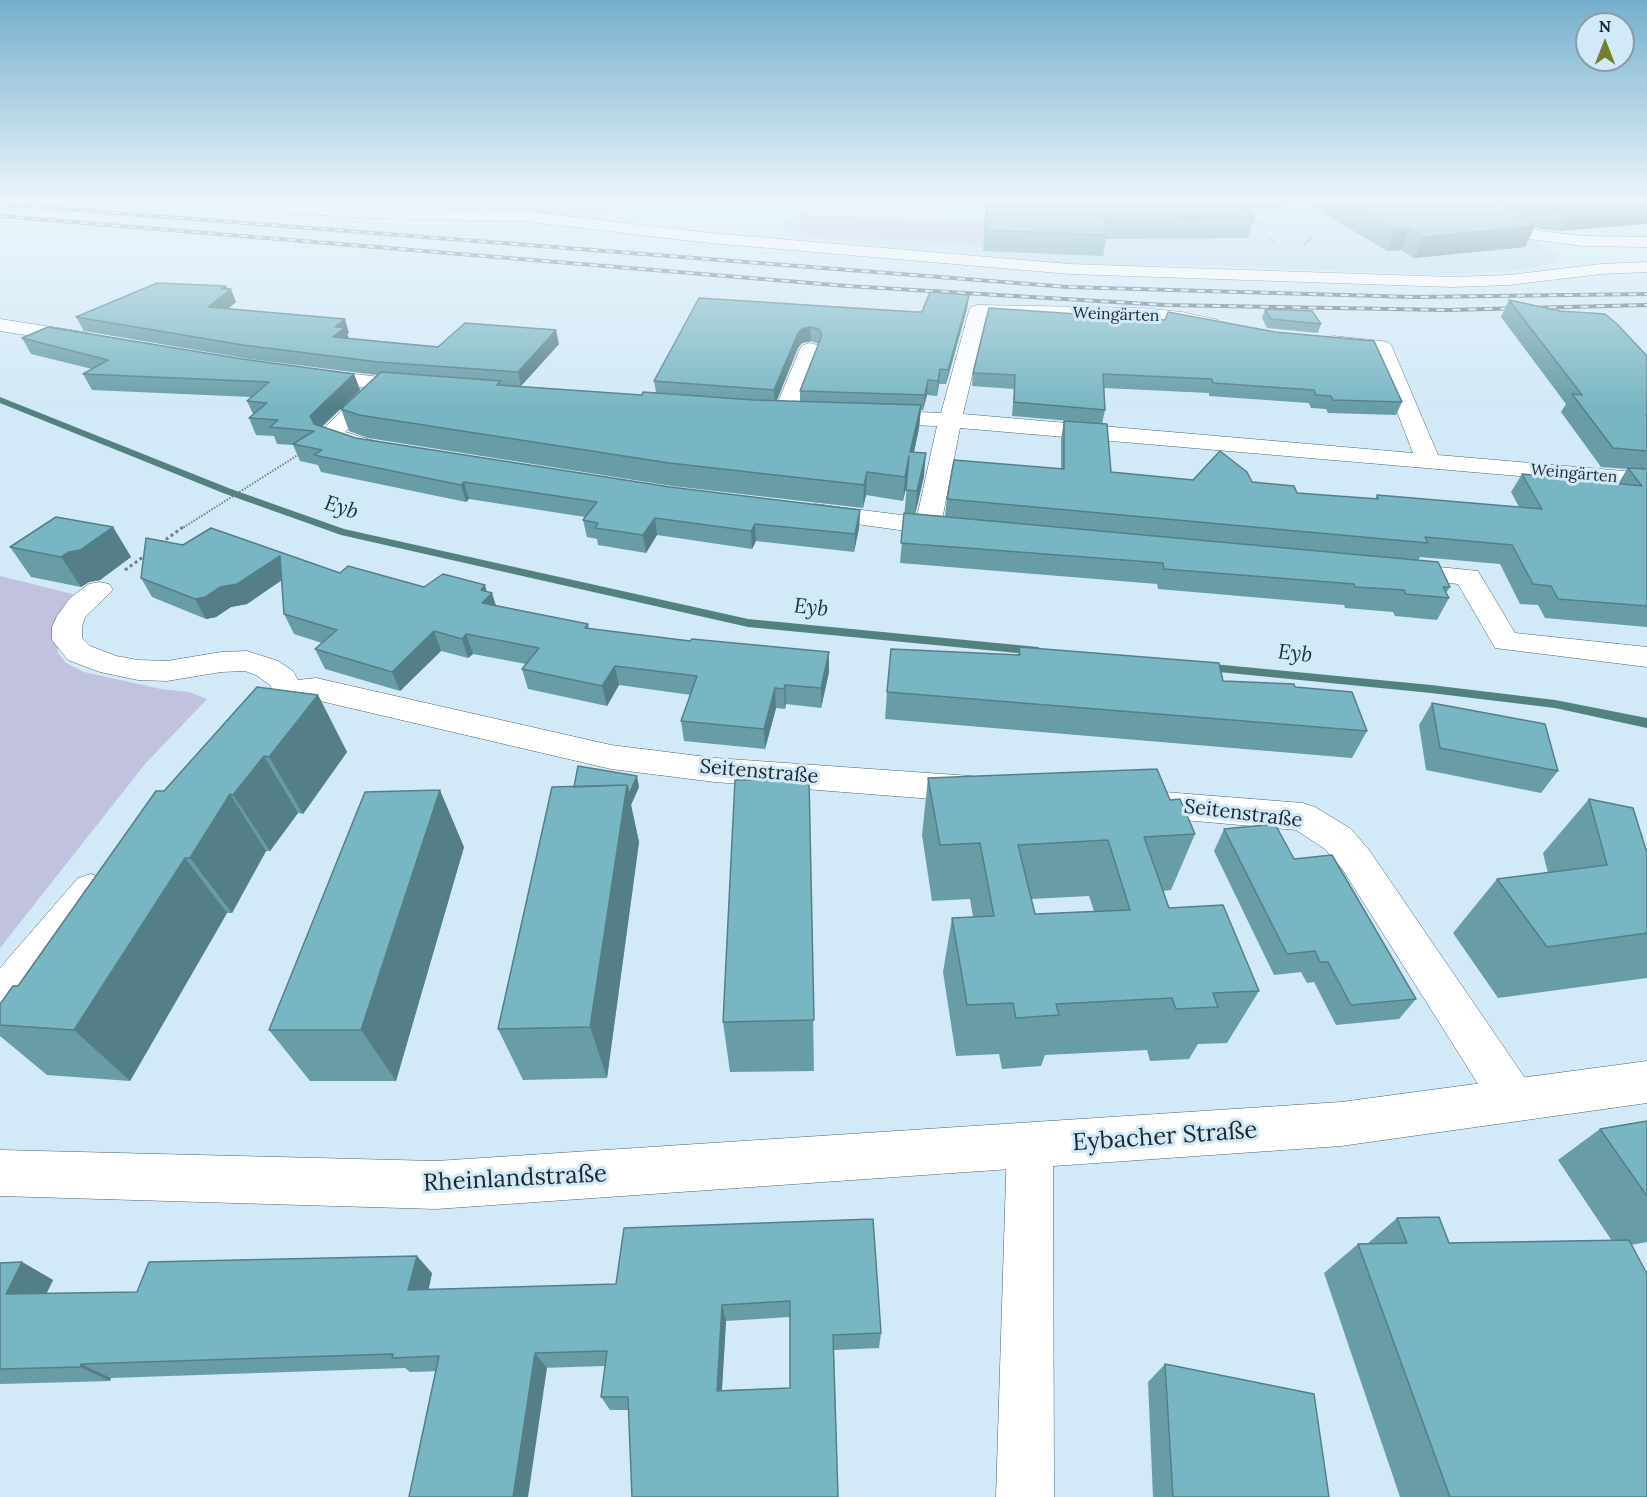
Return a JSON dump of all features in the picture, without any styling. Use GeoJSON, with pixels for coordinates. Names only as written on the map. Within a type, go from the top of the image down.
{"type":"FeatureCollection","features":[{"type":"Feature","properties":{"kind":"street"},"geometry":{"type":"LineString","coordinates":[[1057,268],[1452,282],[1509,280],[1627,268]]}},
{"type":"Feature","properties":{"kind":"street","name":"Weingärten"},"geometry":{"type":"LineString","coordinates":[[950,420],[978,311],[1142,314],[1182,318],[1226,327]]}},
{"type":"Feature","properties":{"kind":"street"},"geometry":{"type":"LineString","coordinates":[[0,325],[100,341]]}},
{"type":"Feature","properties":{"kind":"street"},"geometry":{"type":"LineString","coordinates":[[1315,341],[1382,347],[1429,462]]}},
{"type":"Feature","properties":{"kind":"street"},"geometry":{"type":"LineString","coordinates":[[807,415],[774,414],[810,349]]}},
{"type":"Feature","properties":{"kind":"street"},"geometry":{"type":"LineString","coordinates":[[293,372],[435,389]]}},
{"type":"Feature","properties":{"kind":"street"},"geometry":{"type":"LineString","coordinates":[[382,384],[329,434],[363,446],[386,449]]}},
{"type":"Feature","properties":{"kind":"street","name":"Weingärten"},"geometry":{"type":"LineString","coordinates":[[855,417],[950,420],[1647,480]]}},
{"type":"Feature","properties":{"kind":"street"},"geometry":{"type":"LineString","coordinates":[[928,526],[950,420]]}},
{"type":"Feature","properties":{"kind":"street"},"geometry":{"type":"LineString","coordinates":[[788,509],[975,531]]}},
{"type":"Feature","properties":{"kind":"street"},"geometry":{"type":"LineString","coordinates":[[1374,568],[1468,577],[1505,641],[1647,657]]}},
{"type":"Feature","properties":{"kind":"street"},"geometry":{"type":"LineString","coordinates":[[99,590],[80,604],[71,616],[67,627],[67,640],[79,652],[111,665],[138,670],[167,671],[221,662],[247,661],[267,668],[282,678],[289,691],[229,748]]}},
{"type":"Feature","properties":{"kind":"street","name":"Seitenstraße"},"geometry":{"type":"LineString","coordinates":[[289,691],[316,690],[611,757],[715,770],[1006,792]]}},
{"type":"Feature","properties":{"kind":"street","name":"Seitenstraße"},"geometry":{"type":"LineString","coordinates":[[1113,801],[1303,817],[1338,839],[1356,860],[1513,1099]]}},
{"type":"Feature","properties":{"kind":"street"},"geometry":{"type":"LineString","coordinates":[[0,999],[111,865]]}},
{"type":"Feature","properties":{"kind":"street","name":"Eybacher Straße"},"geometry":{"type":"LineString","coordinates":[[1030,1146],[1341,1125],[1513,1099],[1647,1082]]}},
{"type":"Feature","properties":{"kind":"street"},"geometry":{"type":"LineString","coordinates":[[1025,1497],[1030,1146]]}},
{"type":"Feature","properties":{"kind":"street","name":"Rheinlandstraße"},"geometry":{"type":"LineString","coordinates":[[0,1173],[436,1185],[1030,1146]]}},
{"type":"Feature","properties":{"kind":"path"},"geometry":{"type":"LineString","coordinates":[[160,544],[196,518],[290,462]]}},
{"type":"Feature","properties":{"kind":"path"},"geometry":{"type":"LineString","coordinates":[[99,590],[152,550]]}},
{"type":"Feature","properties":{"kind":"shaded area"},"geometry":{"type":"Polygon","coordinates":[[[1258,268],[1532,268],[1439,275],[1258,268]]]}},
{"type":"Feature","properties":{"kind":"shaded area"},"geometry":{"type":"Polygon","coordinates":[[[0,576],[81,596],[57,631],[58,653],[66,663],[84,672],[161,689],[189,692],[207,699],[145,764],[0,948],[0,576]]]}},
{"type":"Feature","properties":{"kind":"building"},"geometry":{"type":"Polygon","coordinates":[[[157,283],[226,286],[221,289],[231,289],[208,307],[345,319],[335,327],[345,327],[333,337],[438,347],[465,323],[556,330],[518,372],[378,362],[243,345],[76,317],[157,283]]]}},
{"type":"Feature","properties":{"kind":"building"},"geometry":{"type":"Polygon","coordinates":[[[930,292],[969,295],[948,370],[940,369],[938,381],[928,380],[925,395],[800,391],[822,335],[819,329],[810,327],[798,333],[774,390],[654,381],[699,298],[922,312],[930,292]]]}},
{"type":"Feature","properties":{"kind":"building"},"geometry":{"type":"Polygon","coordinates":[[[1509,300],[1560,311],[1605,314],[1647,356],[1647,451],[1613,448],[1572,394],[1582,395],[1509,300]]]}},
{"type":"Feature","properties":{"kind":"building"},"geometry":{"type":"Polygon","coordinates":[[[989,308],[1165,320],[1168,312],[1275,332],[1374,341],[1402,402],[1333,400],[1331,396],[1316,395],[1314,390],[1213,383],[1212,379],[1103,374],[1105,410],[1014,402],[1015,375],[973,373],[989,308]]]}},
{"type":"Feature","properties":{"kind":"building"},"geometry":{"type":"Polygon","coordinates":[[[1265,309],[1312,311],[1321,324],[1271,319],[1265,309]]]}},
{"type":"Feature","properties":{"kind":"building"},"geometry":{"type":"Polygon","coordinates":[[[48,327],[242,359],[354,374],[310,416],[314,424],[356,438],[670,487],[860,510],[855,534],[755,524],[751,531],[655,518],[643,535],[595,528],[598,523],[583,520],[597,502],[464,482],[461,485],[314,455],[322,450],[293,444],[314,431],[270,427],[278,420],[249,418],[267,403],[247,401],[269,382],[83,374],[108,360],[22,338],[48,327]]]}},
{"type":"Feature","properties":{"kind":"building"},"geometry":{"type":"Polygon","coordinates":[[[381,372],[501,381],[497,385],[642,395],[643,392],[754,400],[921,405],[910,452],[926,453],[917,491],[906,490],[909,456],[905,477],[867,472],[864,485],[669,463],[359,415],[341,409],[381,372]]]}},
{"type":"Feature","properties":{"kind":"building"},"geometry":{"type":"Polygon","coordinates":[[[1064,421],[1107,424],[1111,472],[1193,480],[1220,451],[1247,472],[1252,482],[1294,486],[1297,493],[1378,499],[1377,495],[1542,509],[1522,474],[1642,486],[1628,468],[1647,469],[1647,606],[1558,599],[1551,586],[1533,584],[1512,545],[1425,537],[1428,543],[947,499],[954,460],[1064,469],[1064,421]]]}},
{"type":"Feature","properties":{"kind":"building"},"geometry":{"type":"Polygon","coordinates":[[[904,513],[1438,562],[1450,587],[1443,587],[1449,598],[1406,594],[1404,590],[1355,587],[1354,584],[1164,569],[1163,563],[901,543],[904,513]]]}},
{"type":"Feature","properties":{"kind":"building"},"geometry":{"type":"Polygon","coordinates":[[[56,517],[113,527],[80,550],[69,552],[61,557],[10,547],[56,517]]]}},
{"type":"Feature","properties":{"kind":"building"},"geometry":{"type":"Polygon","coordinates":[[[211,528],[340,573],[348,566],[424,587],[443,574],[485,585],[481,590],[492,593],[482,603],[588,624],[585,628],[690,641],[692,639],[829,652],[821,688],[785,685],[784,689],[775,688],[764,729],[681,721],[697,676],[615,666],[602,686],[522,669],[539,648],[466,634],[462,639],[434,631],[392,672],[315,649],[337,630],[284,614],[280,556],[237,584],[220,587],[205,597],[195,599],[141,578],[146,538],[183,545],[211,528]]]}},
{"type":"Feature","properties":{"kind":"building"},"geometry":{"type":"Polygon","coordinates":[[[1019,647],[1219,663],[1223,681],[1294,684],[1295,687],[1352,692],[1367,731],[887,692],[891,649],[1020,655],[1019,647]]]}},
{"type":"Feature","properties":{"kind":"building"},"geometry":{"type":"Polygon","coordinates":[[[257,687],[318,695],[269,757],[264,756],[233,795],[230,794],[190,858],[185,858],[74,1030],[0,1025],[0,1004],[13,986],[18,986],[156,791],[164,791],[257,687]]]}},
{"type":"Feature","properties":{"kind":"building"},"geometry":{"type":"Polygon","coordinates":[[[1432,703],[1545,724],[1558,771],[1440,748],[1432,703]]]}},
{"type":"Feature","properties":{"kind":"building"},"geometry":{"type":"Polygon","coordinates":[[[578,766],[637,776],[629,794],[627,785],[574,787],[578,766]]]}},
{"type":"Feature","properties":{"kind":"building"},"geometry":{"type":"Polygon","coordinates":[[[1157,769],[1170,800],[1180,799],[1195,834],[1144,837],[1169,908],[1223,905],[1259,991],[1213,993],[1218,1007],[1176,1009],[1172,998],[1056,1004],[1059,1015],[1016,1018],[1013,1003],[967,1005],[952,918],[994,916],[980,843],[940,845],[928,778],[1157,769]],[[1108,840],[1018,845],[1035,914],[1130,910],[1108,840]]]}},
{"type":"Feature","properties":{"kind":"building"},"geometry":{"type":"Polygon","coordinates":[[[809,779],[814,1020],[723,1022],[735,780],[809,779]]]}},
{"type":"Feature","properties":{"kind":"building"},"geometry":{"type":"Polygon","coordinates":[[[627,785],[590,1027],[498,1029],[552,787],[627,785]]]}},
{"type":"Feature","properties":{"kind":"building"},"geometry":{"type":"Polygon","coordinates":[[[440,790],[361,1030],[269,1030],[365,792],[440,790]]]}},
{"type":"Feature","properties":{"kind":"building"},"geometry":{"type":"Polygon","coordinates":[[[1589,799],[1633,808],[1647,853],[1647,933],[1547,947],[1497,879],[1607,865],[1589,799]]]}},
{"type":"Feature","properties":{"kind":"building"},"geometry":{"type":"Polygon","coordinates":[[[1275,824],[1294,859],[1332,855],[1416,999],[1351,1005],[1328,962],[1320,962],[1315,951],[1287,954],[1224,829],[1275,824]]]}},
{"type":"Feature","properties":{"kind":"building"},"geometry":{"type":"Polygon","coordinates":[[[1647,1121],[1647,1196],[1600,1129],[1647,1121]]]}},
{"type":"Feature","properties":{"kind":"building"},"geometry":{"type":"Polygon","coordinates":[[[1439,1217],[1449,1243],[1629,1240],[1647,1274],[1647,1497],[1450,1497],[1358,1244],[1407,1243],[1397,1218],[1439,1217]]]}},
{"type":"Feature","properties":{"kind":"building"},"geometry":{"type":"Polygon","coordinates":[[[873,1219],[881,1333],[833,1335],[838,1497],[632,1497],[628,1397],[601,1397],[607,1351],[535,1353],[513,1497],[409,1497],[439,1356],[392,1358],[393,1354],[81,1364],[80,1367],[0,1369],[0,1263],[22,1262],[6,1294],[137,1292],[149,1262],[417,1256],[408,1290],[616,1284],[624,1228],[873,1219]],[[790,1301],[722,1305],[717,1391],[790,1388],[790,1301]]]}},
{"type":"Feature","properties":{"kind":"building"},"geometry":{"type":"Polygon","coordinates":[[[1165,1364],[1314,1394],[1329,1497],[1173,1497],[1165,1364]]]}},
{"type":"Feature","properties":{"kind":"waterway","name":"Eyb"},"geometry":{"type":"LineString","coordinates":[[0,400],[227,491],[341,532],[748,623],[1038,651]]}},
{"type":"Feature","properties":{"kind":"waterway","name":"Eyb"},"geometry":{"type":"LineString","coordinates":[[1203,667],[1431,689],[1555,704],[1647,723]]}},
{"type":"Feature","properties":{"kind":"railway"},"geometry":{"type":"LineString","coordinates":[[628,268],[847,286],[1165,305],[1447,310],[1647,305]]}},
{"type":"Feature","properties":{"kind":"railway"},"geometry":{"type":"LineString","coordinates":[[822,268],[1068,287],[1413,297],[1647,294]]}}]}
